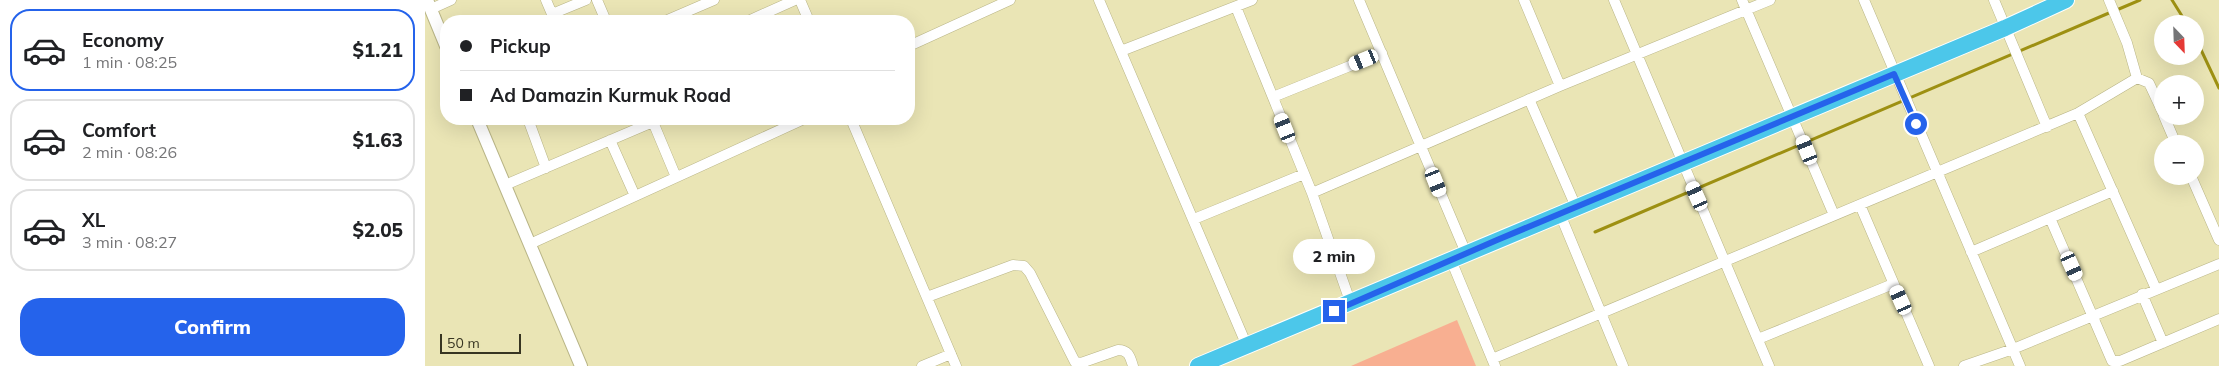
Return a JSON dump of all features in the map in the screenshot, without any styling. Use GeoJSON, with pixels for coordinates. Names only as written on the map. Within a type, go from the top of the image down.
{"type":"FeatureCollection","features":[{"type":"Feature","properties":{"kind":"highway"},"geometry":{"type":"LineString","coordinates":[[1204,365],[1351,304],[1458,256],[1683,164],[2005,28],[2066,0]]}},
{"type":"Feature","properties":{"kind":"street"},"geometry":{"type":"LineString","coordinates":[[440,32],[429,5],[451,0]]}},
{"type":"Feature","properties":{"kind":"street"},"geometry":{"type":"LineString","coordinates":[[546,0],[552,15]]}},
{"type":"Feature","properties":{"kind":"street"},"geometry":{"type":"LineString","coordinates":[[558,15],[586,0]]}},
{"type":"Feature","properties":{"kind":"street"},"geometry":{"type":"LineString","coordinates":[[597,0],[603,15]]}},
{"type":"Feature","properties":{"kind":"street"},"geometry":{"type":"LineString","coordinates":[[688,15],[714,0]]}},
{"type":"Feature","properties":{"kind":"street"},"geometry":{"type":"LineString","coordinates":[[761,15],[795,0]]}},
{"type":"Feature","properties":{"kind":"street"},"geometry":{"type":"LineString","coordinates":[[799,0],[806,15]]}},
{"type":"Feature","properties":{"kind":"street"},"geometry":{"type":"LineString","coordinates":[[915,43],[1010,0]]}},
{"type":"Feature","properties":{"kind":"street"},"geometry":{"type":"LineString","coordinates":[[1099,0],[1247,346]]}},
{"type":"Feature","properties":{"kind":"street"},"geometry":{"type":"LineString","coordinates":[[1121,51],[1252,0]]}},
{"type":"Feature","properties":{"kind":"street"},"geometry":{"type":"LineString","coordinates":[[1359,0],[1421,146],[1493,362],[1601,312],[1725,259],[1939,174],[2079,113],[2137,78]]}},
{"type":"Feature","properties":{"kind":"street"},"geometry":{"type":"LineString","coordinates":[[1524,0],[1560,86]]}},
{"type":"Feature","properties":{"kind":"street"},"geometry":{"type":"LineString","coordinates":[[1613,0],[1769,366]]}},
{"type":"Feature","properties":{"kind":"street"},"geometry":{"type":"LineString","coordinates":[[1742,0],[1794,117],[1834,216]]}},
{"type":"Feature","properties":{"kind":"street"},"geometry":{"type":"LineString","coordinates":[[1311,193],[1529,99],[1770,0]]}},
{"type":"Feature","properties":{"kind":"street"},"geometry":{"type":"LineString","coordinates":[[1864,0],[2020,366]]}},
{"type":"Feature","properties":{"kind":"street"},"geometry":{"type":"LineString","coordinates":[[1994,0],[2047,127]]}},
{"type":"Feature","properties":{"kind":"street"},"geometry":{"type":"LineString","coordinates":[[2109,0],[2127,42],[2137,78]]}},
{"type":"Feature","properties":{"kind":"street"},"geometry":{"type":"LineString","coordinates":[[1236,7],[1304,174],[1351,304]]}},
{"type":"Feature","properties":{"kind":"street"},"geometry":{"type":"LineString","coordinates":[[1273,97],[1382,53]]}},
{"type":"Feature","properties":{"kind":"street"},"geometry":{"type":"LineString","coordinates":[[2137,78],[2149,83],[2154,94]]}},
{"type":"Feature","properties":{"kind":"street"},"geometry":{"type":"LineString","coordinates":[[1529,99],[1576,207]]}},
{"type":"Feature","properties":{"kind":"street"},"geometry":{"type":"LineString","coordinates":[[2079,113],[2156,289]]}},
{"type":"Feature","properties":{"kind":"street"},"geometry":{"type":"LineString","coordinates":[[480,125],[581,366]]}},
{"type":"Feature","properties":{"kind":"street"},"geometry":{"type":"LineString","coordinates":[[530,125],[546,168]]}},
{"type":"Feature","properties":{"kind":"street"},"geometry":{"type":"LineString","coordinates":[[505,185],[645,125]]}},
{"type":"Feature","properties":{"kind":"street"},"geometry":{"type":"LineString","coordinates":[[659,125],[676,177]]}},
{"type":"Feature","properties":{"kind":"street"},"geometry":{"type":"LineString","coordinates":[[530,244],[791,125]]}},
{"type":"Feature","properties":{"kind":"street"},"geometry":{"type":"LineString","coordinates":[[854,125],[956,366]]}},
{"type":"Feature","properties":{"kind":"street"},"geometry":{"type":"LineString","coordinates":[[610,140],[635,196]]}},
{"type":"Feature","properties":{"kind":"street"},"geometry":{"type":"LineString","coordinates":[[1194,219],[1304,174]]}},
{"type":"Feature","properties":{"kind":"street"},"geometry":{"type":"LineString","coordinates":[[2195,185],[2219,240]]}},
{"type":"Feature","properties":{"kind":"street"},"geometry":{"type":"LineString","coordinates":[[1971,252],[2113,192]]}},
{"type":"Feature","properties":{"kind":"street"},"geometry":{"type":"LineString","coordinates":[[1860,205],[1929,366]]}},
{"type":"Feature","properties":{"kind":"street"},"geometry":{"type":"LineString","coordinates":[[1560,214],[1623,366]]}},
{"type":"Feature","properties":{"kind":"street"},"geometry":{"type":"LineString","coordinates":[[2050,218],[2110,358],[2116,362],[2219,319]]}},
{"type":"Feature","properties":{"kind":"street"},"geometry":{"type":"LineString","coordinates":[[927,297],[1013,264],[1023,266],[1030,273],[1075,362],[1081,363],[1117,350],[1123,350],[1128,353],[1133,366]]}},
{"type":"Feature","properties":{"kind":"street"},"geometry":{"type":"LineString","coordinates":[[1964,366],[2013,349],[2141,294],[2219,264]]}},
{"type":"Feature","properties":{"kind":"street"},"geometry":{"type":"LineString","coordinates":[[1758,339],[1893,284]]}},
{"type":"Feature","properties":{"kind":"street"},"geometry":{"type":"LineString","coordinates":[[2141,294],[2163,343]]}},
{"type":"Feature","properties":{"kind":"street"},"geometry":{"type":"LineString","coordinates":[[922,366],[951,354]]}},
{"type":"Feature","properties":{"kind":"shaded area"},"geometry":{"type":"Polygon","coordinates":[[[1457,320],[1476,366],[1351,366],[1457,320]]]}},
{"type":"Feature","properties":{"kind":"waterway"},"geometry":{"type":"LineString","coordinates":[[2119,9],[2140,0]]}},
{"type":"Feature","properties":{"kind":"waterway"},"geometry":{"type":"LineString","coordinates":[[2172,0],[2181,15]]}},
{"type":"Feature","properties":{"kind":"waterway"},"geometry":{"type":"LineString","coordinates":[[1595,232],[2109,13]]}},
{"type":"Feature","properties":{"kind":"waterway"},"geometry":{"type":"LineString","coordinates":[[2204,56],[2219,88]]}},
{"type":"Feature","properties":{"kind":"route"},"geometry":{"type":"LineString","coordinates":[[1334,311],[1466,253],[1683,164],[1894,74],[1916,124]]}}]}
